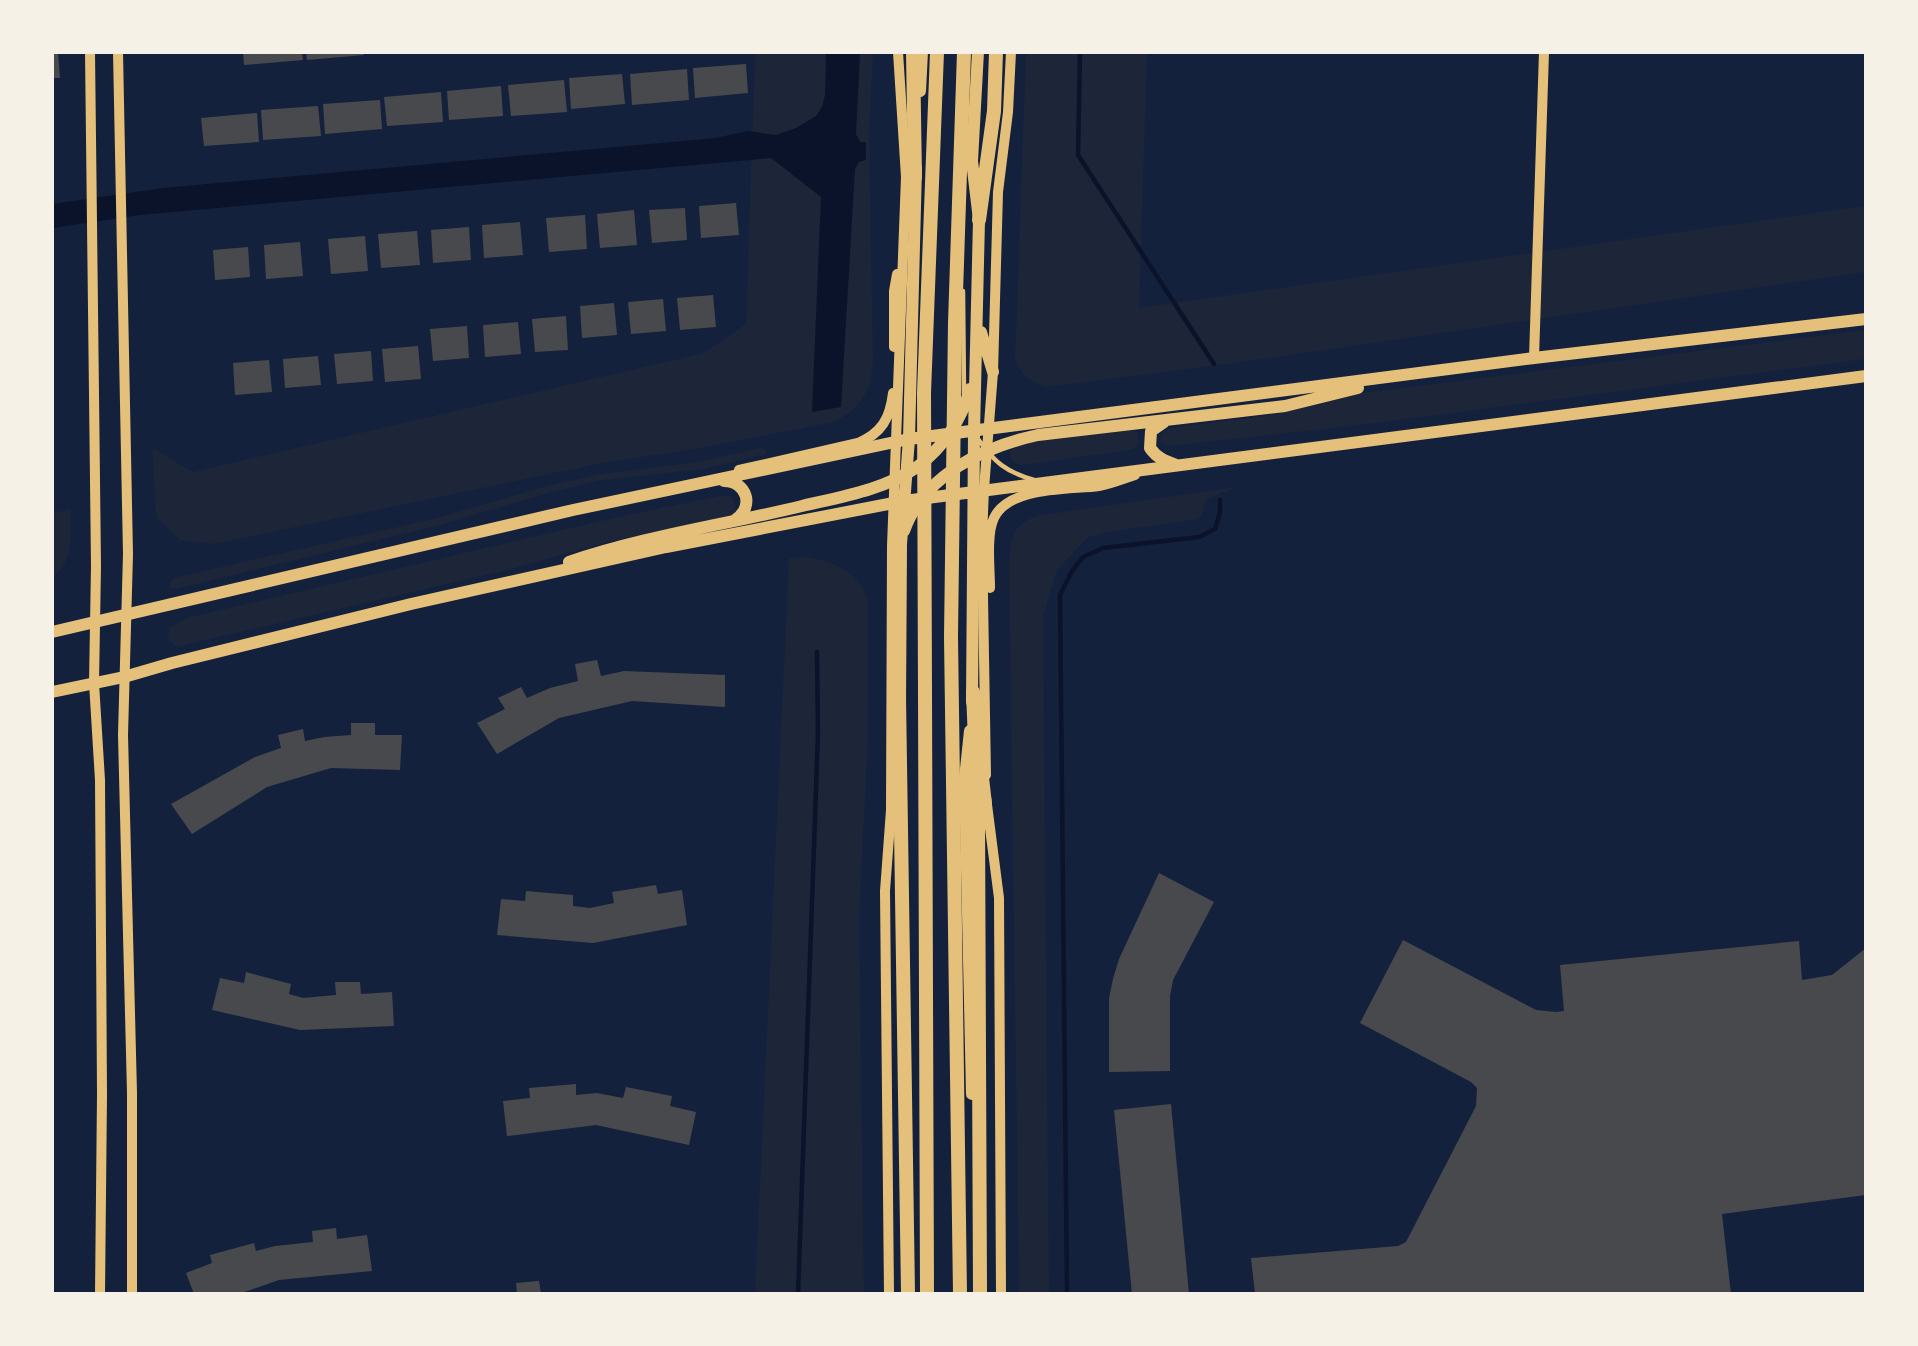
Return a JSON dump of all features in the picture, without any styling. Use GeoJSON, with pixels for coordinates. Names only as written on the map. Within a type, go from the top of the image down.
{"type":"FeatureCollection","features":[{"type":"Feature","properties":{"kind":"highway"},"geometry":{"type":"LineString","coordinates":[[913,52],[915,177]]}},
{"type":"Feature","properties":{"kind":"highway"},"geometry":{"type":"LineString","coordinates":[[927,1293],[924,393],[937,52]]}},
{"type":"Feature","properties":{"kind":"highway"},"geometry":{"type":"LineString","coordinates":[[960,1293],[951,637],[955,323],[964,52]]}},
{"type":"Feature","properties":{"kind":"highway"},"geometry":{"type":"LineString","coordinates":[[979,220],[994,111],[996,52]]}},
{"type":"Feature","properties":{"kind":"highway"},"geometry":{"type":"LineString","coordinates":[[973,692],[982,809],[979,1293]]}},
{"type":"Feature","properties":{"kind":"highway"},"geometry":{"type":"LineString","coordinates":[[898,697],[908,1293]]}},
{"type":"Feature","properties":{"kind":"main road"},"geometry":{"type":"LineString","coordinates":[[900,614],[895,575],[896,545],[922,52]]}},
{"type":"Feature","properties":{"kind":"main road"},"geometry":{"type":"LineString","coordinates":[[978,52],[972,161],[979,220],[974,432],[974,457],[979,490],[973,692],[965,778],[979,1293]]}},
{"type":"Feature","properties":{"kind":"main road"},"geometry":{"type":"LineString","coordinates":[[976,310],[993,372]]}},
{"type":"Feature","properties":{"kind":"main road"},"geometry":{"type":"LineString","coordinates":[[52,632],[677,488],[903,441],[1534,358],[1866,318]]}},
{"type":"Feature","properties":{"kind":"main road"},"geometry":{"type":"LineString","coordinates":[[915,1293],[906,767],[898,697],[900,614],[896,545],[910,517],[931,488],[946,473],[1013,440],[1285,406],[1422,373]]}},
{"type":"Feature","properties":{"kind":"main road"},"geometry":{"type":"LineString","coordinates":[[509,583],[617,546],[852,494],[901,475],[930,455],[948,435],[965,405],[975,374]]}},
{"type":"Feature","properties":{"kind":"main road"},"geometry":{"type":"LineString","coordinates":[[52,692],[678,545],[899,502],[1866,376]]}},
{"type":"Feature","properties":{"kind":"main road"},"geometry":{"type":"LineString","coordinates":[[1171,419],[1152,431],[1150,448],[1164,461],[1178,466]]}},
{"type":"Feature","properties":{"kind":"main road"},"geometry":{"type":"LineString","coordinates":[[712,481],[730,481],[740,486],[746,494],[747,506],[743,515],[732,522]]}},
{"type":"Feature","properties":{"kind":"street"},"geometry":{"type":"LineString","coordinates":[[90,52],[96,623],[94,683],[100,780],[100,1293]]}},
{"type":"Feature","properties":{"kind":"street"},"geometry":{"type":"LineString","coordinates":[[118,52],[128,554],[123,735],[132,1093],[132,1293]]}},
{"type":"Feature","properties":{"kind":"street"},"geometry":{"type":"LineString","coordinates":[[898,52],[906,177],[903,441]]}},
{"type":"Feature","properties":{"kind":"street"},"geometry":{"type":"LineString","coordinates":[[1001,1293],[999,898],[982,809],[984,640],[979,490],[989,430],[998,191],[1009,112],[1011,52]]}},
{"type":"Feature","properties":{"kind":"street"},"geometry":{"type":"LineString","coordinates":[[1534,358],[1544,52]]}},
{"type":"Feature","properties":{"kind":"street"},"geometry":{"type":"LineString","coordinates":[[677,488],[755,465],[850,445],[870,438],[882,427],[890,414],[893,394],[894,291],[915,177]]}},
{"type":"Feature","properties":{"kind":"street"},"geometry":{"type":"LineString","coordinates":[[975,374],[995,309]]}},
{"type":"Feature","properties":{"kind":"street"},"geometry":{"type":"LineString","coordinates":[[973,692],[989,613],[990,535],[993,518],[1013,498],[1102,485],[1161,468]]}},
{"type":"Feature","properties":{"kind":"street"},"geometry":{"type":"LineString","coordinates":[[889,1293],[885,891],[891,810],[891,596],[896,545]]}},
{"type":"Feature","properties":{"kind":"street"},"geometry":{"type":"LineString","coordinates":[[891,596],[895,575]]}},
{"type":"Feature","properties":{"kind":"lane"},"geometry":{"type":"LineString","coordinates":[[971,52],[962,322],[965,405],[974,432],[987,452],[1005,470],[1042,482]]}},
{"type":"Feature","properties":{"kind":"lane"},"geometry":{"type":"LineString","coordinates":[[893,394],[903,441]]}},
{"type":"Feature","properties":{"kind":"lane"},"geometry":{"type":"LineString","coordinates":[[979,490],[990,535]]}},
{"type":"Feature","properties":{"kind":"shaded area"},"geometry":{"type":"Polygon","coordinates":[[[755,53],[873,53],[869,135],[873,362],[867,391],[851,410],[834,422],[694,449],[602,463],[214,544],[180,540],[156,517],[152,448],[193,472],[704,353],[746,324],[755,53]]]}},
{"type":"Feature","properties":{"kind":"shaded area"},"geometry":{"type":"Polygon","coordinates":[[[826,53],[860,53],[856,134],[860,142],[866,142],[866,160],[859,162],[855,169],[841,407],[812,412],[821,197],[771,158],[140,215],[53,228],[52,204],[163,188],[716,138],[747,131],[776,135],[796,128],[816,116],[822,107],[825,95],[826,53]]]}},
{"type":"Feature","properties":{"kind":"shaded area"},"geometry":{"type":"Polygon","coordinates":[[[1026,53],[1147,53],[1139,308],[1865,206],[1865,272],[1226,364],[1045,387],[1026,377],[1015,360],[1026,53]]]}},
{"type":"Feature","properties":{"kind":"shaded area"},"geometry":{"type":"Polygon","coordinates":[[[1865,330],[1865,359],[1360,425],[1169,446],[1161,443],[1161,435],[1168,428],[1265,416],[1346,395],[1865,330]]]}},
{"type":"Feature","properties":{"kind":"shaded area"},"geometry":{"type":"Polygon","coordinates":[[[1129,430],[1137,432],[1139,441],[1137,447],[1130,450],[1022,465],[1012,460],[1011,449],[1020,444],[1129,430]]]}},
{"type":"Feature","properties":{"kind":"shaded area"},"geometry":{"type":"Polygon","coordinates":[[[765,449],[766,454],[704,469],[602,480],[440,525],[175,589],[169,585],[173,578],[437,518],[547,486],[601,474],[697,462],[765,449]]]}},
{"type":"Feature","properties":{"kind":"shaded area"},"geometry":{"type":"Polygon","coordinates":[[[1237,487],[1206,499],[1202,514],[1197,519],[1088,537],[1057,570],[1043,617],[1049,1293],[1019,1293],[1009,563],[1011,545],[1015,532],[1024,522],[1041,515],[1237,487]]]}},
{"type":"Feature","properties":{"kind":"shaded area"},"geometry":{"type":"Polygon","coordinates":[[[724,495],[732,497],[736,509],[735,514],[727,519],[612,541],[507,570],[180,646],[175,646],[168,638],[169,628],[187,618],[614,518],[724,495]]]}},
{"type":"Feature","properties":{"kind":"shaded area"},"geometry":{"type":"Polygon","coordinates":[[[71,509],[68,555],[53,578],[53,513],[71,509]]]}},
{"type":"Feature","properties":{"kind":"shaded area"},"geometry":{"type":"Polygon","coordinates":[[[807,557],[845,570],[859,583],[868,601],[868,735],[859,919],[864,1293],[755,1293],[789,558],[807,557]]]}},
{"type":"Feature","properties":{"kind":"building"},"geometry":{"type":"Polygon","coordinates":[[[52,52],[58,52],[60,78],[52,78],[52,52]]]}},
{"type":"Feature","properties":{"kind":"building"},"geometry":{"type":"Polygon","coordinates":[[[243,52],[302,52],[303,60],[244,65],[243,52]]]}},
{"type":"Feature","properties":{"kind":"building"},"geometry":{"type":"Polygon","coordinates":[[[306,52],[363,52],[364,55],[307,60],[306,52]]]}},
{"type":"Feature","properties":{"kind":"building"},"geometry":{"type":"Polygon","coordinates":[[[746,64],[748,93],[695,98],[693,68],[746,64]]]}},
{"type":"Feature","properties":{"kind":"building"},"geometry":{"type":"Polygon","coordinates":[[[687,69],[689,100],[632,105],[630,74],[687,69]]]}},
{"type":"Feature","properties":{"kind":"building"},"geometry":{"type":"Polygon","coordinates":[[[622,74],[625,104],[571,109],[569,78],[622,74]]]}},
{"type":"Feature","properties":{"kind":"building"},"geometry":{"type":"Polygon","coordinates":[[[564,80],[567,112],[511,116],[508,85],[564,80]]]}},
{"type":"Feature","properties":{"kind":"building"},"geometry":{"type":"Polygon","coordinates":[[[501,86],[503,116],[449,120],[447,91],[501,86]]]}},
{"type":"Feature","properties":{"kind":"building"},"geometry":{"type":"Polygon","coordinates":[[[441,92],[443,122],[387,126],[384,97],[441,92]]]}},
{"type":"Feature","properties":{"kind":"building"},"geometry":{"type":"Polygon","coordinates":[[[380,100],[382,129],[325,134],[323,104],[380,100]]]}},
{"type":"Feature","properties":{"kind":"building"},"geometry":{"type":"Polygon","coordinates":[[[318,106],[321,136],[263,140],[261,110],[318,106]]]}},
{"type":"Feature","properties":{"kind":"building"},"geometry":{"type":"Polygon","coordinates":[[[257,113],[259,142],[204,146],[201,118],[257,113]]]}},
{"type":"Feature","properties":{"kind":"building"},"geometry":{"type":"Polygon","coordinates":[[[736,203],[739,235],[701,238],[699,206],[736,203]]]}},
{"type":"Feature","properties":{"kind":"building"},"geometry":{"type":"Polygon","coordinates":[[[685,208],[687,240],[652,243],[649,210],[685,208]]]}},
{"type":"Feature","properties":{"kind":"building"},"geometry":{"type":"Polygon","coordinates":[[[634,210],[637,245],[600,248],[597,214],[634,210]]]}},
{"type":"Feature","properties":{"kind":"building"},"geometry":{"type":"Polygon","coordinates":[[[585,215],[587,249],[549,252],[546,218],[585,215]]]}},
{"type":"Feature","properties":{"kind":"building"},"geometry":{"type":"Polygon","coordinates":[[[520,222],[523,255],[484,258],[482,225],[520,222]]]}},
{"type":"Feature","properties":{"kind":"building"},"geometry":{"type":"Polygon","coordinates":[[[469,227],[471,260],[433,263],[431,230],[469,227]]]}},
{"type":"Feature","properties":{"kind":"building"},"geometry":{"type":"Polygon","coordinates":[[[417,231],[420,265],[381,268],[378,234],[417,231]]]}},
{"type":"Feature","properties":{"kind":"building"},"geometry":{"type":"Polygon","coordinates":[[[365,236],[368,271],[331,274],[328,239],[365,236]]]}},
{"type":"Feature","properties":{"kind":"building"},"geometry":{"type":"Polygon","coordinates":[[[300,242],[303,276],[266,279],[264,245],[300,242]]]}},
{"type":"Feature","properties":{"kind":"building"},"geometry":{"type":"Polygon","coordinates":[[[248,247],[250,277],[215,280],[213,250],[248,247]]]}},
{"type":"Feature","properties":{"kind":"building"},"geometry":{"type":"Polygon","coordinates":[[[713,295],[716,327],[680,330],[677,298],[713,295]]]}},
{"type":"Feature","properties":{"kind":"building"},"geometry":{"type":"Polygon","coordinates":[[[663,299],[666,331],[631,334],[628,302],[663,299]]]}},
{"type":"Feature","properties":{"kind":"building"},"geometry":{"type":"Polygon","coordinates":[[[614,303],[617,335],[582,338],[580,306],[614,303]]]}},
{"type":"Feature","properties":{"kind":"building"},"geometry":{"type":"Polygon","coordinates":[[[566,316],[568,350],[535,352],[532,319],[566,316]]]}},
{"type":"Feature","properties":{"kind":"building"},"geometry":{"type":"Polygon","coordinates":[[[518,322],[521,354],[485,357],[483,325],[518,322]]]}},
{"type":"Feature","properties":{"kind":"building"},"geometry":{"type":"Polygon","coordinates":[[[467,326],[469,358],[433,361],[430,329],[467,326]]]}},
{"type":"Feature","properties":{"kind":"building"},"geometry":{"type":"Polygon","coordinates":[[[418,346],[421,379],[385,382],[382,349],[418,346]]]}},
{"type":"Feature","properties":{"kind":"building"},"geometry":{"type":"Polygon","coordinates":[[[371,351],[373,381],[337,384],[334,354],[371,351]]]}},
{"type":"Feature","properties":{"kind":"building"},"geometry":{"type":"Polygon","coordinates":[[[318,356],[321,385],[285,388],[283,359],[318,356]]]}},
{"type":"Feature","properties":{"kind":"building"},"geometry":{"type":"Polygon","coordinates":[[[269,360],[272,392],[235,395],[233,363],[269,360]]]}},
{"type":"Feature","properties":{"kind":"building"},"geometry":{"type":"Polygon","coordinates":[[[597,660],[601,676],[624,671],[725,675],[725,707],[632,701],[559,718],[497,754],[477,723],[505,709],[498,698],[521,687],[527,698],[550,688],[578,681],[575,664],[597,660]]]}},
{"type":"Feature","properties":{"kind":"building"},"geometry":{"type":"Polygon","coordinates":[[[351,723],[375,723],[375,735],[402,735],[400,770],[331,768],[267,787],[192,834],[171,804],[255,757],[281,748],[278,735],[303,729],[305,741],[351,735],[351,723]]]}},
{"type":"Feature","properties":{"kind":"building"},"geometry":{"type":"Polygon","coordinates":[[[1159,873],[1214,902],[1173,980],[1170,996],[1170,1071],[1109,1072],[1109,998],[1113,979],[1119,959],[1159,873]]]}},
{"type":"Feature","properties":{"kind":"building"},"geometry":{"type":"Polygon","coordinates":[[[656,885],[658,894],[682,890],[687,925],[593,943],[497,935],[501,899],[525,901],[526,891],[573,895],[573,906],[590,908],[614,903],[612,892],[656,885]]]}},
{"type":"Feature","properties":{"kind":"building"},"geometry":{"type":"Polygon","coordinates":[[[1403,940],[1536,1010],[1556,1012],[1564,1011],[1560,965],[1799,941],[1802,980],[1832,975],[1866,948],[1866,1195],[1722,1214],[1731,1294],[1255,1294],[1251,1258],[1398,1246],[1406,1242],[1476,1106],[1477,1088],[1471,1082],[1360,1023],[1403,940]]]}},
{"type":"Feature","properties":{"kind":"building"},"geometry":{"type":"Polygon","coordinates":[[[246,972],[291,984],[289,994],[303,998],[336,995],[335,982],[360,982],[361,994],[392,992],[394,1026],[300,1030],[212,1010],[220,978],[244,983],[246,972]]]}},
{"type":"Feature","properties":{"kind":"building"},"geometry":{"type":"Polygon","coordinates":[[[576,1084],[576,1095],[597,1093],[623,1098],[626,1087],[672,1096],[670,1106],[696,1112],[689,1145],[596,1125],[507,1136],[503,1101],[530,1098],[529,1088],[576,1084]]]}},
{"type":"Feature","properties":{"kind":"building"},"geometry":{"type":"Polygon","coordinates":[[[1171,1104],[1189,1294],[1132,1294],[1114,1110],[1171,1104]]]}},
{"type":"Feature","properties":{"kind":"building"},"geometry":{"type":"Polygon","coordinates":[[[336,1228],[337,1239],[367,1235],[372,1271],[279,1280],[239,1294],[194,1294],[186,1273],[212,1263],[210,1255],[254,1243],[256,1251],[313,1242],[312,1231],[336,1228]]]}},
{"type":"Feature","properties":{"kind":"building"},"geometry":{"type":"Polygon","coordinates":[[[539,1281],[541,1294],[517,1294],[516,1283],[539,1281]]]}},
{"type":"Feature","properties":{"kind":"waterway"},"geometry":{"type":"LineString","coordinates":[[1080,52],[1078,155],[1214,364]]}},
{"type":"Feature","properties":{"kind":"waterway"},"geometry":{"type":"LineString","coordinates":[[1067,1294],[1060,595],[1072,571],[1083,557],[1103,548],[1199,537],[1215,529],[1220,500]]}},
{"type":"Feature","properties":{"kind":"waterway"},"geometry":{"type":"LineString","coordinates":[[798,1294],[818,733],[817,652]]}}]}
